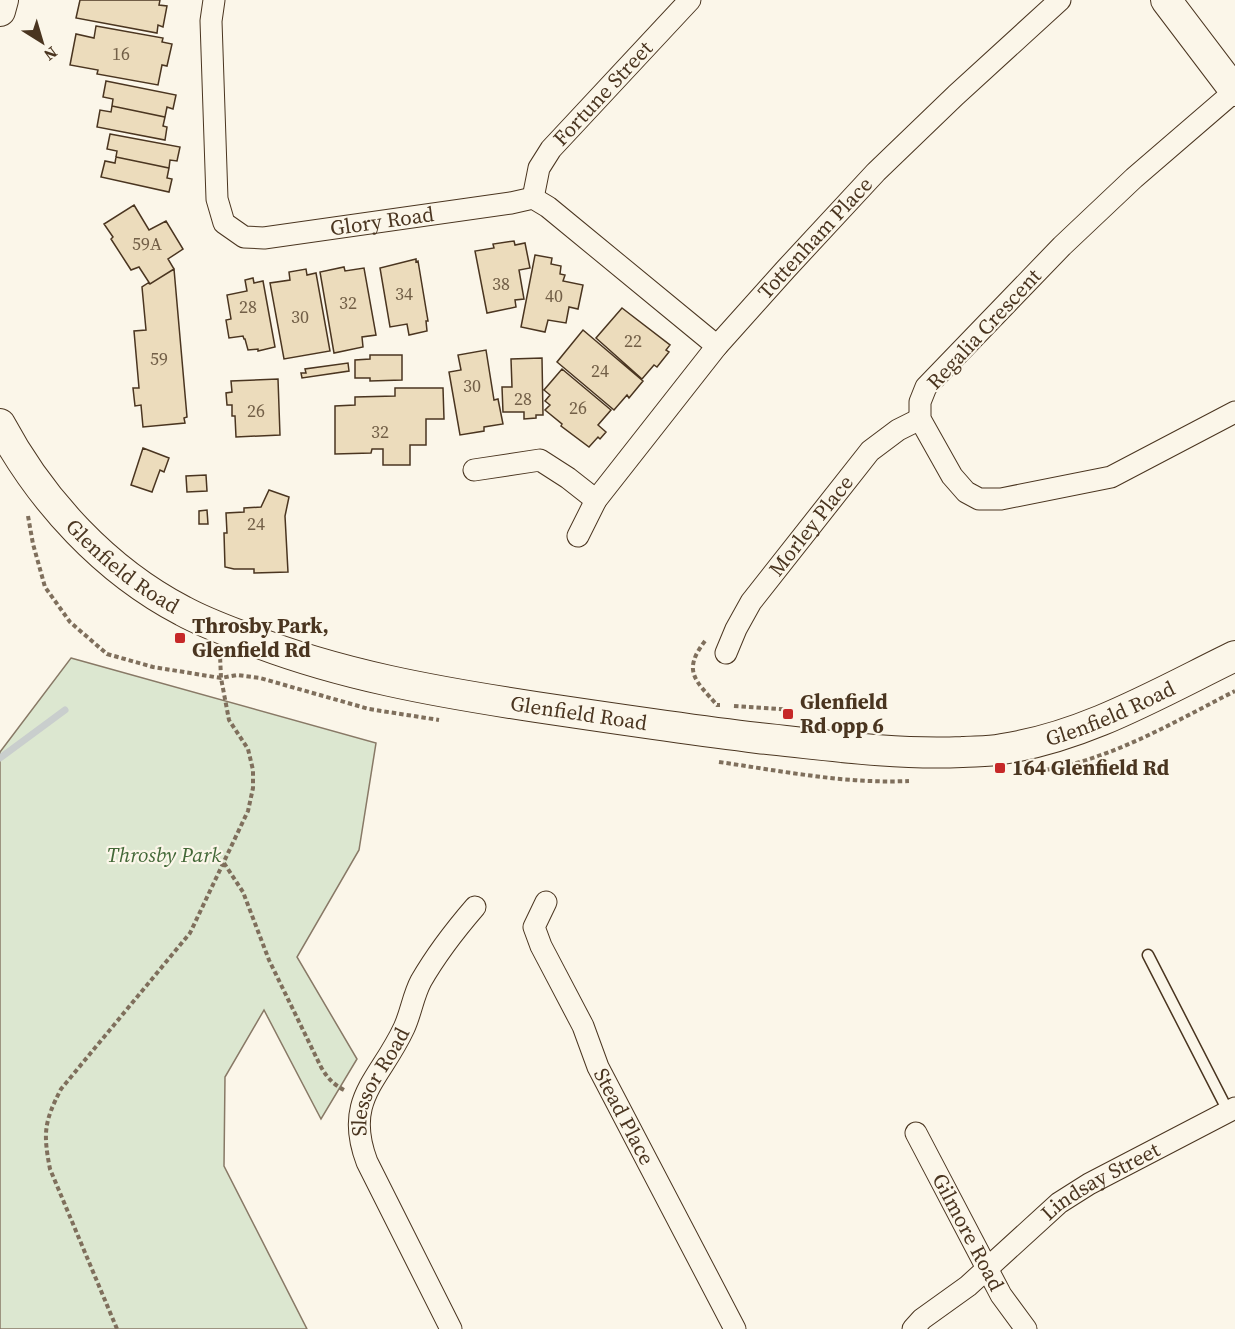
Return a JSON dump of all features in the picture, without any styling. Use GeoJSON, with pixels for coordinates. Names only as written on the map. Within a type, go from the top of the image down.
{"type":"FeatureCollection","features":[{"type":"Feature","properties":{"kind":"main road"},"geometry":{"type":"LineString","coordinates":[[0,11],[3,0]]}},
{"type":"Feature","properties":{"kind":"main road"},"geometry":{"type":"LineString","coordinates":[[1166,0],[1235,91]]}},
{"type":"Feature","properties":{"kind":"main road","name":"Glenfield Road"},"geometry":{"type":"LineString","coordinates":[[0,424],[26,469],[53,504],[92,545],[137,582],[182,611],[289,654],[344,671],[444,693],[690,730],[840,747],[942,753],[1001,750],[1050,738],[1097,721],[1235,656]]}},
{"type":"Feature","properties":{"kind":"street","name":"Glory Road"},"geometry":{"type":"LineString","coordinates":[[214,0],[211,21],[217,199],[224,223],[244,237],[264,238],[533,198]]}},
{"type":"Feature","properties":{"kind":"street","name":"Fortune Street"},"geometry":{"type":"LineString","coordinates":[[533,198],[539,168],[551,149],[690,0]]}},
{"type":"Feature","properties":{"kind":"street","name":"Tottenham Place"},"geometry":{"type":"LineString","coordinates":[[578,536],[596,500],[717,346],[876,172],[1060,0]]}},
{"type":"Feature","properties":{"kind":"street","name":"Regalia Crescent"},"geometry":{"type":"LineString","coordinates":[[920,419],[920,402],[926,387],[983,326],[1062,246],[1134,178],[1235,91]]}},
{"type":"Feature","properties":{"kind":"street"},"geometry":{"type":"LineString","coordinates":[[533,198],[548,207],[717,346]]}},
{"type":"Feature","properties":{"kind":"street"},"geometry":{"type":"LineString","coordinates":[[920,419],[952,477],[966,492],[979,499],[1001,499],[1112,477],[1235,412]]}},
{"type":"Feature","properties":{"kind":"street","name":"Morley Place"},"geometry":{"type":"LineString","coordinates":[[726,653],[751,602],[870,451],[898,430],[920,419]]}},
{"type":"Feature","properties":{"kind":"street"},"geometry":{"type":"LineString","coordinates":[[474,470],[540,460],[596,500]]}},
{"type":"Feature","properties":{"kind":"street","name":"Stead Place"},"geometry":{"type":"LineString","coordinates":[[546,902],[534,927],[541,946],[583,1026],[598,1068],[735,1329]]}},
{"type":"Feature","properties":{"kind":"street","name":"Slessor Road"},"geometry":{"type":"LineString","coordinates":[[451,1329],[363,1152],[358,1123],[369,1086],[404,1028],[422,981],[462,922],[476,907]]}},
{"type":"Feature","properties":{"kind":"street","name":"Lindsay Street"},"geometry":{"type":"LineString","coordinates":[[987,1270],[1059,1203],[1232,1110]]}},
{"type":"Feature","properties":{"kind":"street","name":"Gilmore Road"},"geometry":{"type":"LineString","coordinates":[[916,1133],[1000,1295],[1026,1329]]}},
{"type":"Feature","properties":{"kind":"street"},"geometry":{"type":"LineString","coordinates":[[913,1329],[922,1319],[987,1270]]}},
{"type":"Feature","properties":{"kind":"lane","name":"Lindsay Street"},"geometry":{"type":"LineString","coordinates":[[1148,955],[1232,1110]]}},
{"type":"Feature","properties":{"kind":"path"},"geometry":{"type":"LineString","coordinates":[[27,511],[45,587],[70,622],[107,654],[153,667],[221,678],[229,720],[248,749],[253,770],[253,788],[248,811],[190,933],[61,1089],[45,1126],[50,1169],[117,1329]]}},
{"type":"Feature","properties":{"kind":"path"},"geometry":{"type":"LineString","coordinates":[[726,653],[707,638],[694,656],[693,671],[699,685],[717,705],[793,710]]}},
{"type":"Feature","properties":{"kind":"path"},"geometry":{"type":"LineString","coordinates":[[224,862],[243,892],[269,960],[328,1079],[336,1087],[363,1100]]}},
{"type":"Feature","properties":{"kind":"green space","name":"Throsby Park"},"geometry":{"type":"Polygon","coordinates":[[[71,658],[376,743],[359,850],[297,957],[357,1059],[321,1119],[264,1010],[225,1077],[224,1166],[307,1329],[0,1329],[0,752],[71,658]]]}},
{"type":"Feature","properties":{"kind":"building"},"geometry":{"type":"Polygon","coordinates":[[[80,0],[160,0],[159,5],[167,6],[163,27],[158,25],[157,33],[76,18],[80,0]]]}},
{"type":"Feature","properties":{"kind":"building"},"geometry":{"type":"Polygon","coordinates":[[[96,26],[163,38],[162,42],[172,44],[167,66],[162,65],[158,85],[97,74],[98,70],[70,65],[76,34],[94,38],[96,26]]]}},
{"type":"Feature","properties":{"kind":"building"},"geometry":{"type":"Polygon","coordinates":[[[106,81],[176,95],[173,109],[167,107],[165,117],[112,106],[113,99],[103,97],[106,81]]]}},
{"type":"Feature","properties":{"kind":"building"},"geometry":{"type":"Polygon","coordinates":[[[112,106],[165,117],[163,126],[167,127],[165,140],[97,127],[100,110],[111,112],[112,106]]]}},
{"type":"Feature","properties":{"kind":"building"},"geometry":{"type":"Polygon","coordinates":[[[110,134],[180,147],[177,161],[170,160],[169,168],[116,157],[117,151],[107,149],[110,134]]]}},
{"type":"Feature","properties":{"kind":"building"},"geometry":{"type":"Polygon","coordinates":[[[116,157],[169,168],[167,178],[172,179],[169,192],[101,177],[105,161],[115,163],[116,157]]]}},
{"type":"Feature","properties":{"kind":"building"},"geometry":{"type":"Polygon","coordinates":[[[134,205],[149,230],[166,221],[183,249],[168,259],[174,269],[150,284],[139,267],[131,270],[104,224],[134,205]]]}},
{"type":"Feature","properties":{"kind":"building"},"geometry":{"type":"Polygon","coordinates":[[[514,241],[515,245],[525,243],[530,268],[519,270],[524,299],[515,300],[516,307],[487,313],[475,251],[494,248],[493,244],[514,241]]]}},
{"type":"Feature","properties":{"kind":"building"},"geometry":{"type":"Polygon","coordinates":[[[535,255],[552,258],[551,264],[561,266],[560,274],[565,275],[563,281],[583,285],[578,309],[569,307],[566,323],[548,320],[545,332],[521,327],[535,255]]]}},
{"type":"Feature","properties":{"kind":"building"},"geometry":{"type":"Polygon","coordinates":[[[416,259],[428,321],[426,321],[427,331],[409,335],[407,324],[390,327],[380,268],[416,259]]]}},
{"type":"Feature","properties":{"kind":"building"},"geometry":{"type":"Polygon","coordinates":[[[344,267],[345,271],[364,268],[376,335],[362,337],[363,347],[334,353],[320,272],[344,267]]]}},
{"type":"Feature","properties":{"kind":"building"},"geometry":{"type":"Polygon","coordinates":[[[174,269],[187,417],[184,418],[185,423],[143,427],[141,405],[135,406],[133,388],[139,388],[134,331],[146,330],[142,287],[174,269]]]}},
{"type":"Feature","properties":{"kind":"building"},"geometry":{"type":"Polygon","coordinates":[[[306,269],[307,275],[316,273],[330,351],[284,359],[270,283],[290,280],[289,272],[306,269]]]}},
{"type":"Feature","properties":{"kind":"building"},"geometry":{"type":"Polygon","coordinates":[[[253,278],[254,283],[263,281],[275,347],[258,351],[258,349],[248,350],[243,336],[229,338],[226,320],[231,319],[227,295],[247,291],[245,280],[253,278]]]}},
{"type":"Feature","properties":{"kind":"building"},"geometry":{"type":"Polygon","coordinates":[[[622,308],[670,345],[666,350],[669,352],[657,367],[654,365],[642,379],[596,338],[622,308]]]}},
{"type":"Feature","properties":{"kind":"building"},"geometry":{"type":"Polygon","coordinates":[[[583,330],[643,381],[629,398],[627,395],[614,410],[557,362],[583,330]]]}},
{"type":"Feature","properties":{"kind":"building"},"geometry":{"type":"Polygon","coordinates":[[[486,350],[494,400],[498,399],[503,424],[484,427],[484,431],[460,435],[449,372],[461,370],[458,355],[486,350]]]}},
{"type":"Feature","properties":{"kind":"building"},"geometry":{"type":"Polygon","coordinates":[[[370,355],[402,355],[402,380],[370,381],[370,378],[355,378],[355,360],[370,359],[370,355]]]}},
{"type":"Feature","properties":{"kind":"building"},"geometry":{"type":"Polygon","coordinates":[[[542,358],[543,415],[524,419],[524,412],[503,412],[502,387],[512,387],[511,359],[542,358]]]}},
{"type":"Feature","properties":{"kind":"building"},"geometry":{"type":"Polygon","coordinates":[[[348,363],[349,371],[302,378],[301,373],[306,373],[305,369],[348,363]]]}},
{"type":"Feature","properties":{"kind":"building"},"geometry":{"type":"Polygon","coordinates":[[[562,369],[611,410],[598,425],[606,432],[589,447],[561,426],[562,424],[545,410],[550,405],[545,401],[550,395],[544,390],[562,369]]]}},
{"type":"Feature","properties":{"kind":"building"},"geometry":{"type":"Polygon","coordinates":[[[278,379],[280,435],[236,437],[232,405],[227,405],[226,393],[232,392],[231,381],[278,379]]]}},
{"type":"Feature","properties":{"kind":"building"},"geometry":{"type":"Polygon","coordinates":[[[395,388],[443,388],[444,419],[426,419],[426,445],[410,445],[410,465],[383,465],[383,449],[372,449],[371,453],[335,454],[335,406],[355,405],[355,397],[395,396],[395,388]]]}},
{"type":"Feature","properties":{"kind":"building"},"geometry":{"type":"Polygon","coordinates":[[[143,448],[169,458],[164,472],[160,470],[152,492],[131,485],[143,448]]]}},
{"type":"Feature","properties":{"kind":"building"},"geometry":{"type":"Polygon","coordinates":[[[206,475],[207,491],[187,492],[186,476],[206,475]]]}},
{"type":"Feature","properties":{"kind":"building"},"geometry":{"type":"Polygon","coordinates":[[[269,490],[289,497],[285,516],[288,572],[254,573],[254,569],[225,567],[226,513],[244,512],[244,508],[261,507],[269,490]]]}},
{"type":"Feature","properties":{"kind":"building"},"geometry":{"type":"Polygon","coordinates":[[[207,510],[208,524],[199,524],[199,511],[207,510]]]}},
{"type":"Feature","properties":{"kind":"waterway"},"geometry":{"type":"LineString","coordinates":[[0,758],[65,710]]}},
{"type":"Feature","properties":{"kind":"place","name":"Throsby Park, Glenfield Rd"},"geometry":{"type":"Point","coordinates":[180,638]}},
{"type":"Feature","properties":{"kind":"place","name":"Glenfield Rd opp 6"},"geometry":{"type":"Point","coordinates":[788,714]}},
{"type":"Feature","properties":{"kind":"place","name":"164 Glenfield Rd"},"geometry":{"type":"Point","coordinates":[1000,768]}}]}
